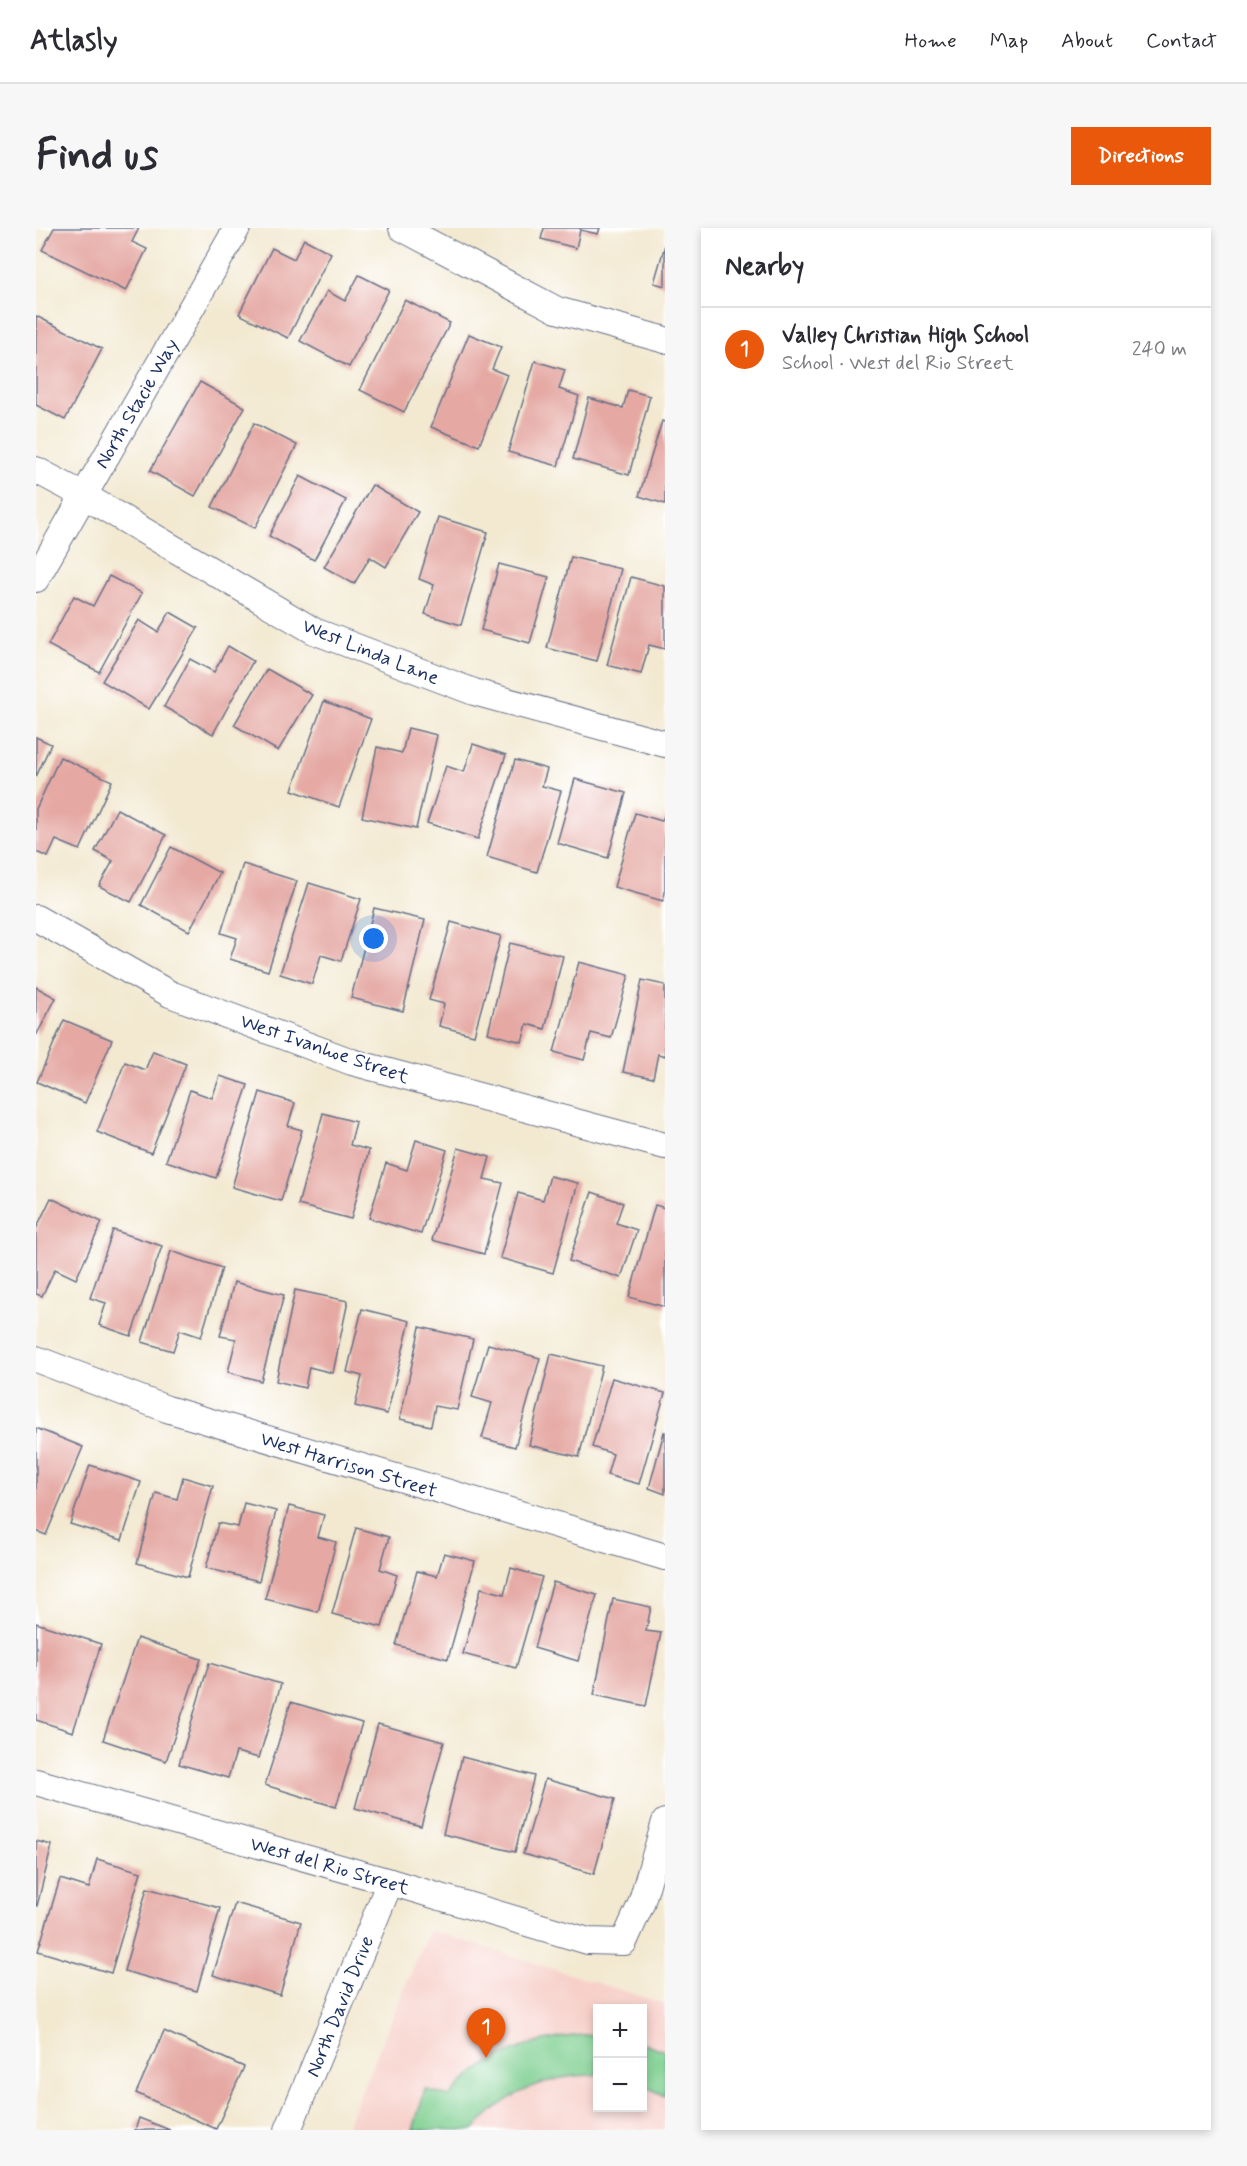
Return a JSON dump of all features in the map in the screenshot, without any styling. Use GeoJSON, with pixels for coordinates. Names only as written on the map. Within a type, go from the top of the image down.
{"type":"FeatureCollection","features":[{"type":"Feature","properties":{"kind":"street","name":"North Stacie Way"},"geometry":{"type":"LineString","coordinates":[[36,579],[237,228]]}},
{"type":"Feature","properties":{"kind":"street"},"geometry":{"type":"LineString","coordinates":[[402,228],[557,310],[665,340]]}},
{"type":"Feature","properties":{"kind":"street","name":"West Linda Lane"},"geometry":{"type":"LineString","coordinates":[[36,470],[83,495],[314,631],[474,692],[665,744]]}},
{"type":"Feature","properties":{"kind":"street","name":"West Ivanhoe Street"},"geometry":{"type":"LineString","coordinates":[[36,918],[170,994],[352,1062],[665,1146]]}},
{"type":"Feature","properties":{"kind":"street","name":"West Harrison Street"},"geometry":{"type":"LineString","coordinates":[[36,1359],[167,1409],[665,1557]]}},
{"type":"Feature","properties":{"kind":"street","name":"West del Rio Street"},"geometry":{"type":"LineString","coordinates":[[36,1782],[390,1882],[588,1941],[624,1942],[641,1904],[665,1822]]}},
{"type":"Feature","properties":{"kind":"street","name":"North David Drive"},"geometry":{"type":"LineString","coordinates":[[288,2130],[390,1882]]}},
{"type":"Feature","properties":{"kind":"shaded area"},"geometry":{"type":"Polygon","coordinates":[[[429,1930],[665,2004],[665,2130],[345,2130],[429,1930]]]}},
{"type":"Feature","properties":{"kind":"green space"},"geometry":{"type":"Polygon","coordinates":[[[593,2034],[593,2075],[562,2078],[530,2088],[500,2105],[474,2130],[413,2130],[425,2089],[449,2097],[464,2081],[498,2058],[535,2043],[593,2034]]]}},
{"type":"Feature","properties":{"kind":"green space"},"geometry":{"type":"Polygon","coordinates":[[[647,2044],[665,2051],[665,2096],[647,2087],[647,2044]]]}},
{"type":"Feature","properties":{"kind":"building"},"geometry":{"type":"Polygon","coordinates":[[[54,228],[139,228],[132,242],[147,249],[126,291],[42,250],[54,228]]]}},
{"type":"Feature","properties":{"kind":"building"},"geometry":{"type":"Polygon","coordinates":[[[544,228],[600,228],[598,234],[580,230],[576,248],[541,239],[544,228]]]}},
{"type":"Feature","properties":{"kind":"building"},"geometry":{"type":"Polygon","coordinates":[[[304,239],[331,253],[288,338],[239,314],[272,248],[294,259],[304,239]]]}},
{"type":"Feature","properties":{"kind":"building"},"geometry":{"type":"Polygon","coordinates":[[[665,245],[665,286],[654,283],[665,245]]]}},
{"type":"Feature","properties":{"kind":"building"},"geometry":{"type":"Polygon","coordinates":[[[359,275],[389,290],[349,367],[300,341],[327,291],[345,301],[359,275]]]}},
{"type":"Feature","properties":{"kind":"building"},"geometry":{"type":"Polygon","coordinates":[[[405,300],[450,323],[404,412],[360,390],[405,300]]]}},
{"type":"Feature","properties":{"kind":"building"},"geometry":{"type":"Polygon","coordinates":[[[36,316],[102,349],[65,420],[36,405],[36,316]]]}},
{"type":"Feature","properties":{"kind":"building"},"geometry":{"type":"Polygon","coordinates":[[[469,334],[501,347],[492,369],[507,375],[479,446],[431,427],[469,334]]]}},
{"type":"Feature","properties":{"kind":"building"},"geometry":{"type":"Polygon","coordinates":[[[535,361],[565,370],[559,389],[579,396],[558,466],[508,452],[535,361]]]}},
{"type":"Feature","properties":{"kind":"building"},"geometry":{"type":"Polygon","coordinates":[[[200,382],[245,407],[195,496],[150,471],[200,382]]]}},
{"type":"Feature","properties":{"kind":"building"},"geometry":{"type":"Polygon","coordinates":[[[628,390],[650,396],[629,475],[573,459],[589,398],[623,408],[628,390]]]}},
{"type":"Feature","properties":{"kind":"building"},"geometry":{"type":"Polygon","coordinates":[[[662,421],[665,422],[665,504],[639,496],[662,421]]]}},
{"type":"Feature","properties":{"kind":"building"},"geometry":{"type":"Polygon","coordinates":[[[254,423],[297,445],[255,528],[212,507],[254,423]]]}},
{"type":"Feature","properties":{"kind":"building"},"geometry":{"type":"Polygon","coordinates":[[[300,476],[346,500],[314,560],[269,536],[300,476]]]}},
{"type":"Feature","properties":{"kind":"building"},"geometry":{"type":"Polygon","coordinates":[[[372,485],[418,512],[386,567],[370,557],[354,584],[324,567],[372,485]]]}},
{"type":"Feature","properties":{"kind":"building"},"geometry":{"type":"Polygon","coordinates":[[[438,517],[488,532],[461,625],[425,614],[434,585],[419,579],[438,517]]]}},
{"type":"Feature","properties":{"kind":"building"},"geometry":{"type":"Polygon","coordinates":[[[571,557],[621,569],[597,661],[547,648],[571,557]]]}},
{"type":"Feature","properties":{"kind":"building"},"geometry":{"type":"Polygon","coordinates":[[[499,564],[549,577],[530,643],[481,630],[499,564]]]}},
{"type":"Feature","properties":{"kind":"building"},"geometry":{"type":"Polygon","coordinates":[[[109,576],[142,593],[99,672],[48,645],[74,596],[93,606],[109,576]]]}},
{"type":"Feature","properties":{"kind":"building"},"geometry":{"type":"Polygon","coordinates":[[[631,577],[665,586],[665,649],[649,645],[641,674],[607,665],[631,577]]]}},
{"type":"Feature","properties":{"kind":"building"},"geometry":{"type":"Polygon","coordinates":[[[170,612],[198,628],[149,709],[102,681],[139,620],[158,632],[170,612]]]}},
{"type":"Feature","properties":{"kind":"building"},"geometry":{"type":"Polygon","coordinates":[[[228,646],[253,661],[213,734],[164,707],[190,659],[214,672],[228,646]]]}},
{"type":"Feature","properties":{"kind":"building"},"geometry":{"type":"Polygon","coordinates":[[[267,669],[312,695],[278,751],[234,725],[267,669]]]}},
{"type":"Feature","properties":{"kind":"building"},"geometry":{"type":"Polygon","coordinates":[[[324,701],[371,719],[339,807],[292,790],[324,701]]]}},
{"type":"Feature","properties":{"kind":"building"},"geometry":{"type":"Polygon","coordinates":[[[408,728],[437,735],[416,829],[362,817],[377,747],[402,753],[408,728]]]}},
{"type":"Feature","properties":{"kind":"building"},"geometry":{"type":"Polygon","coordinates":[[[36,737],[51,744],[36,777],[36,737]]]}},
{"type":"Feature","properties":{"kind":"building"},"geometry":{"type":"Polygon","coordinates":[[[473,744],[506,755],[478,839],[427,823],[446,766],[464,772],[473,744]]]}},
{"type":"Feature","properties":{"kind":"building"},"geometry":{"type":"Polygon","coordinates":[[[60,757],[112,781],[80,850],[56,840],[48,857],[36,852],[36,809],[60,757]]]}},
{"type":"Feature","properties":{"kind":"building"},"geometry":{"type":"Polygon","coordinates":[[[515,760],[547,769],[542,786],[561,791],[537,872],[487,857],[515,760]]]}},
{"type":"Feature","properties":{"kind":"building"},"geometry":{"type":"Polygon","coordinates":[[[575,779],[626,793],[608,858],[557,843],[575,779]]]}},
{"type":"Feature","properties":{"kind":"building"},"geometry":{"type":"Polygon","coordinates":[[[117,809],[166,835],[131,902],[99,886],[113,861],[95,851],[117,809]]]}},
{"type":"Feature","properties":{"kind":"building"},"geometry":{"type":"Polygon","coordinates":[[[635,813],[662,821],[665,813],[665,893],[663,901],[614,887],[635,813]]]}},
{"type":"Feature","properties":{"kind":"building"},"geometry":{"type":"Polygon","coordinates":[[[171,847],[220,873],[189,931],[141,905],[171,847]]]}},
{"type":"Feature","properties":{"kind":"building"},"geometry":{"type":"Polygon","coordinates":[[[243,864],[297,881],[268,971],[230,959],[237,938],[221,933],[243,864]]]}},
{"type":"Feature","properties":{"kind":"building"},"geometry":{"type":"Polygon","coordinates":[[[309,883],[361,899],[341,961],[321,955],[312,984],[280,974],[309,883]]]}},
{"type":"Feature","properties":{"kind":"building"},"geometry":{"type":"Polygon","coordinates":[[[374,908],[425,920],[403,1011],[351,998],[374,908]]]}},
{"type":"Feature","properties":{"kind":"building"},"geometry":{"type":"Polygon","coordinates":[[[451,922],[501,936],[474,1035],[439,1026],[444,1004],[429,1000],[451,922]]]}},
{"type":"Feature","properties":{"kind":"building"},"geometry":{"type":"Polygon","coordinates":[[[510,943],[563,956],[545,1029],[527,1024],[522,1042],[488,1033],[510,943]]]}},
{"type":"Feature","properties":{"kind":"building"},"geometry":{"type":"Polygon","coordinates":[[[579,962],[629,975],[611,1038],[591,1033],[584,1060],[554,1052],[579,962]]]}},
{"type":"Feature","properties":{"kind":"building"},"geometry":{"type":"Polygon","coordinates":[[[642,980],[665,985],[665,1056],[658,1054],[653,1078],[623,1072],[642,980]]]}},
{"type":"Feature","properties":{"kind":"building"},"geometry":{"type":"Polygon","coordinates":[[[36,987],[56,998],[36,1036],[36,987]]]}},
{"type":"Feature","properties":{"kind":"building"},"geometry":{"type":"Polygon","coordinates":[[[64,1020],[112,1040],[85,1103],[37,1082],[64,1020]]]}},
{"type":"Feature","properties":{"kind":"building"},"geometry":{"type":"Polygon","coordinates":[[[153,1051],[186,1064],[151,1153],[97,1132],[125,1062],[145,1070],[153,1051]]]}},
{"type":"Feature","properties":{"kind":"building"},"geometry":{"type":"Polygon","coordinates":[[[220,1076],[248,1085],[216,1178],[166,1161],[190,1090],[212,1098],[220,1076]]]}},
{"type":"Feature","properties":{"kind":"building"},"geometry":{"type":"Polygon","coordinates":[[[260,1092],[295,1103],[288,1126],[302,1130],[281,1201],[232,1187],[260,1092]]]}},
{"type":"Feature","properties":{"kind":"building"},"geometry":{"type":"Polygon","coordinates":[[[323,1113],[356,1122],[350,1145],[369,1150],[351,1219],[298,1205],[323,1113]]]}},
{"type":"Feature","properties":{"kind":"building"},"geometry":{"type":"Polygon","coordinates":[[[416,1140],[447,1150],[421,1234],[369,1218],[386,1163],[407,1170],[416,1140]]]}},
{"type":"Feature","properties":{"kind":"building"},"geometry":{"type":"Polygon","coordinates":[[[458,1148],[490,1157],[484,1179],[503,1183],[484,1254],[432,1240],[458,1148]]]}},
{"type":"Feature","properties":{"kind":"building"},"geometry":{"type":"Polygon","coordinates":[[[550,1176],[578,1183],[553,1273],[500,1258],[518,1193],[543,1200],[550,1176]]]}},
{"type":"Feature","properties":{"kind":"building"},"geometry":{"type":"Polygon","coordinates":[[[592,1192],[623,1203],[616,1223],[637,1230],[621,1278],[569,1261],[592,1192]]]}},
{"type":"Feature","properties":{"kind":"building"},"geometry":{"type":"Polygon","coordinates":[[[51,1198],[102,1222],[76,1279],[55,1269],[42,1296],[36,1294],[36,1229],[51,1198]]]}},
{"type":"Feature","properties":{"kind":"building"},"geometry":{"type":"Polygon","coordinates":[[[655,1205],[665,1208],[665,1307],[629,1297],[655,1205]]]}},
{"type":"Feature","properties":{"kind":"building"},"geometry":{"type":"Polygon","coordinates":[[[113,1230],[162,1246],[131,1336],[99,1325],[106,1303],[90,1298],[113,1230]]]}},
{"type":"Feature","properties":{"kind":"building"},"geometry":{"type":"Polygon","coordinates":[[[171,1251],[222,1268],[201,1337],[180,1330],[173,1351],[142,1342],[171,1251]]]}},
{"type":"Feature","properties":{"kind":"building"},"geometry":{"type":"Polygon","coordinates":[[[234,1282],[284,1295],[261,1381],[228,1372],[236,1339],[220,1336],[234,1282]]]}},
{"type":"Feature","properties":{"kind":"building"},"geometry":{"type":"Polygon","coordinates":[[[295,1290],[348,1301],[333,1373],[309,1367],[305,1388],[276,1381],[295,1290]]]}},
{"type":"Feature","properties":{"kind":"building"},"geometry":{"type":"Polygon","coordinates":[[[362,1309],[410,1321],[387,1414],[355,1406],[362,1376],[347,1372],[362,1309]]]}},
{"type":"Feature","properties":{"kind":"building"},"geometry":{"type":"Polygon","coordinates":[[[420,1327],[473,1339],[457,1410],[435,1406],[431,1426],[400,1419],[420,1327]]]}},
{"type":"Feature","properties":{"kind":"building"},"geometry":{"type":"Polygon","coordinates":[[[488,1344],[540,1358],[515,1447],[482,1438],[492,1403],[472,1397],[488,1344]]]}},
{"type":"Feature","properties":{"kind":"building"},"geometry":{"type":"Polygon","coordinates":[[[551,1354],[602,1366],[579,1457],[529,1445],[551,1354]]]}},
{"type":"Feature","properties":{"kind":"building"},"geometry":{"type":"Polygon","coordinates":[[[612,1378],[665,1393],[639,1484],[607,1475],[613,1454],[592,1447],[612,1378]]]}},
{"type":"Feature","properties":{"kind":"building"},"geometry":{"type":"Polygon","coordinates":[[[36,1428],[83,1447],[46,1535],[36,1531],[36,1428]]]}},
{"type":"Feature","properties":{"kind":"building"},"geometry":{"type":"Polygon","coordinates":[[[665,1432],[665,1494],[649,1488],[665,1432]]]}},
{"type":"Feature","properties":{"kind":"building"},"geometry":{"type":"Polygon","coordinates":[[[90,1465],[141,1482],[122,1540],[70,1524],[90,1465]]]}},
{"type":"Feature","properties":{"kind":"building"},"geometry":{"type":"Polygon","coordinates":[[[183,1477],[213,1486],[188,1577],[137,1563],[156,1493],[177,1499],[183,1477]]]}},
{"type":"Feature","properties":{"kind":"building"},"geometry":{"type":"Polygon","coordinates":[[[244,1503],[276,1511],[259,1581],[206,1568],[218,1523],[238,1527],[244,1503]]]}},
{"type":"Feature","properties":{"kind":"building"},"geometry":{"type":"Polygon","coordinates":[[[289,1506],[324,1515],[318,1537],[336,1542],[318,1612],[265,1599],[289,1506]]]}},
{"type":"Feature","properties":{"kind":"building"},"geometry":{"type":"Polygon","coordinates":[[[356,1528],[389,1537],[380,1569],[397,1575],[382,1627],[332,1614],[356,1528]]]}},
{"type":"Feature","properties":{"kind":"building"},"geometry":{"type":"Polygon","coordinates":[[[444,1553],[475,1561],[448,1659],[396,1645],[417,1571],[437,1576],[444,1553]]]}},
{"type":"Feature","properties":{"kind":"building"},"geometry":{"type":"Polygon","coordinates":[[[511,1568],[542,1577],[516,1668],[463,1654],[481,1588],[504,1594],[511,1568]]]}},
{"type":"Feature","properties":{"kind":"building"},"geometry":{"type":"Polygon","coordinates":[[[553,1582],[597,1595],[578,1661],[534,1648],[553,1582]]]}},
{"type":"Feature","properties":{"kind":"building"},"geometry":{"type":"Polygon","coordinates":[[[613,1599],[651,1607],[646,1631],[661,1633],[646,1706],[594,1695],[613,1599]]]}},
{"type":"Feature","properties":{"kind":"building"},"geometry":{"type":"Polygon","coordinates":[[[36,1623],[101,1644],[73,1732],[36,1720],[36,1623]]]}},
{"type":"Feature","properties":{"kind":"building"},"geometry":{"type":"Polygon","coordinates":[[[137,1638],[201,1659],[166,1761],[103,1740],[137,1638]]]}},
{"type":"Feature","properties":{"kind":"building"},"geometry":{"type":"Polygon","coordinates":[[[209,1663],[281,1684],[259,1758],[236,1752],[228,1778],[179,1764],[209,1663]]]}},
{"type":"Feature","properties":{"kind":"building"},"geometry":{"type":"Polygon","coordinates":[[[291,1702],[362,1723],[336,1807],[265,1785],[291,1702]]]}},
{"type":"Feature","properties":{"kind":"building"},"geometry":{"type":"Polygon","coordinates":[[[378,1724],[444,1742],[421,1826],[355,1808],[378,1724]]]}},
{"type":"Feature","properties":{"kind":"building"},"geometry":{"type":"Polygon","coordinates":[[[462,1757],[534,1776],[515,1852],[443,1834],[462,1757]]]}},
{"type":"Feature","properties":{"kind":"building"},"geometry":{"type":"Polygon","coordinates":[[[545,1779],[615,1799],[594,1874],[523,1854],[545,1779]]]}},
{"type":"Feature","properties":{"kind":"building"},"geometry":{"type":"Polygon","coordinates":[[[36,1841],[52,1845],[37,1906],[36,1906],[36,1841]]]}},
{"type":"Feature","properties":{"kind":"building"},"geometry":{"type":"Polygon","coordinates":[[[97,1859],[141,1872],[111,1973],[38,1951],[60,1879],[89,1888],[97,1859]]]}},
{"type":"Feature","properties":{"kind":"building"},"geometry":{"type":"Polygon","coordinates":[[[147,1888],[220,1908],[197,1991],[124,1971],[147,1888]]]}},
{"type":"Feature","properties":{"kind":"building"},"geometry":{"type":"Polygon","coordinates":[[[235,1903],[301,1922],[280,1995],[213,1975],[235,1903]]]}},
{"type":"Feature","properties":{"kind":"building"},"geometry":{"type":"Polygon","coordinates":[[[164,2031],[244,2067],[216,2129],[136,2093],[164,2031]]]}},
{"type":"Feature","properties":{"kind":"building"},"geometry":{"type":"Polygon","coordinates":[[[139,2118],[170,2130],[135,2130],[139,2118]]]}},
{"type":"Feature","properties":{"kind":"place","name":"Valley Christian High School"},"geometry":{"type":"Point","coordinates":[486,2058]}}]}
